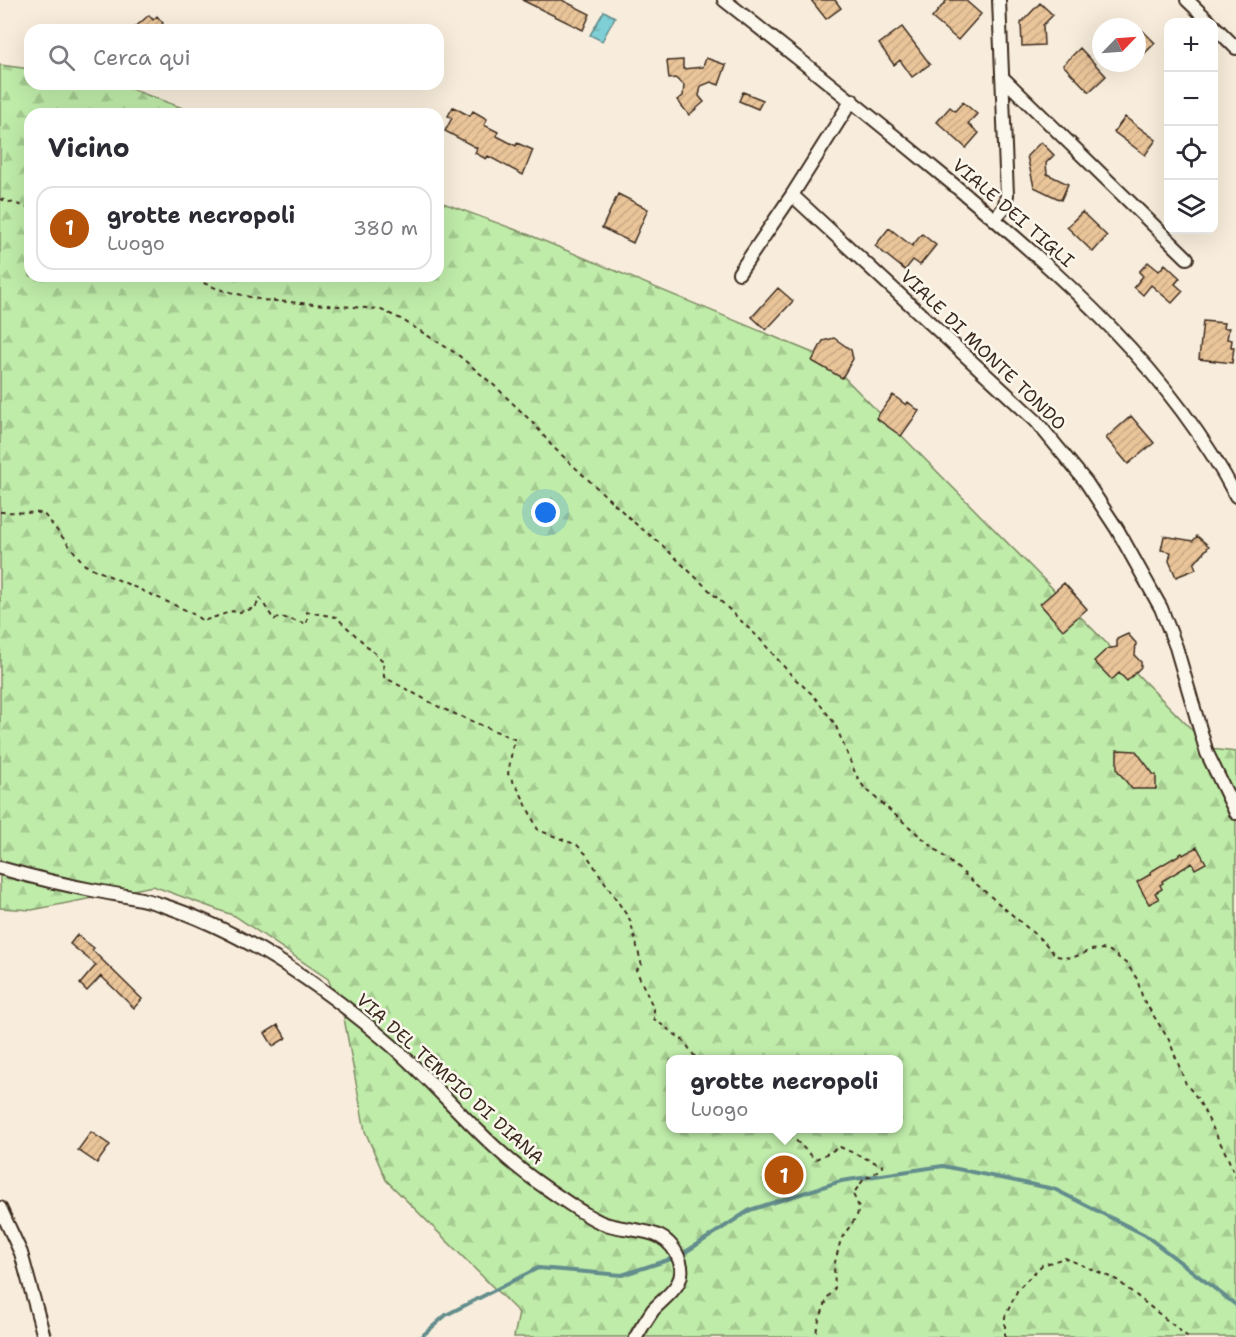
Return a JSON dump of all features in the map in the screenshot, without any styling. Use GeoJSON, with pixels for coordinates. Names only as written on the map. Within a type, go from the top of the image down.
{"type":"FeatureCollection","features":[{"type":"Feature","properties":{"kind":"street","name":"VIALE DEI TIGLI"},"geometry":{"type":"LineString","coordinates":[[724,0],[852,100],[1070,286],[1128,346],[1187,418],[1214,456],[1236,496]]}},
{"type":"Feature","properties":{"kind":"street"},"geometry":{"type":"LineString","coordinates":[[994,219],[1004,208],[1007,195],[999,0]]}},
{"type":"Feature","properties":{"kind":"street"},"geometry":{"type":"LineString","coordinates":[[1187,0],[1206,18]]}},
{"type":"Feature","properties":{"kind":"street"},"geometry":{"type":"LineString","coordinates":[[1218,30],[1236,48]]}},
{"type":"Feature","properties":{"kind":"street"},"geometry":{"type":"LineString","coordinates":[[1002,77],[1187,258]]}},
{"type":"Feature","properties":{"kind":"street"},"geometry":{"type":"LineString","coordinates":[[740,273],[852,100]]}},
{"type":"Feature","properties":{"kind":"street","name":"VIALE DI MONTE TONDO"},"geometry":{"type":"LineString","coordinates":[[792,195],[1036,421],[1086,482],[1117,529],[1161,608],[1176,647],[1207,753],[1236,813]]}},
{"type":"Feature","properties":{"kind":"street","name":"VIA DEL TEMPIO DI DIANA"},"geometry":{"type":"LineString","coordinates":[[0,868],[159,904],[212,925],[246,942],[282,964],[369,1027],[407,1059],[503,1154],[536,1181],[600,1222],[621,1228],[647,1230],[658,1235],[678,1257],[681,1277],[678,1285],[649,1317],[636,1337]]}},
{"type":"Feature","properties":{"kind":"street"},"geometry":{"type":"LineString","coordinates":[[0,1208],[21,1253],[44,1337]]}},
{"type":"Feature","properties":{"kind":"path"},"geometry":{"type":"LineString","coordinates":[[0,199],[24,206]]}},
{"type":"Feature","properties":{"kind":"path"},"geometry":{"type":"LineString","coordinates":[[202,282],[218,289],[262,300],[379,309],[401,319],[457,354],[496,387],[559,452],[637,525],[661,544],[759,638],[793,677],[813,695],[835,724],[856,775],[863,786],[879,801],[1044,942],[1056,956],[1072,958],[1091,950],[1102,949],[1110,951],[1127,964],[1137,980],[1143,999],[1169,1040],[1186,1084],[1197,1099],[1236,1178]]}},
{"type":"Feature","properties":{"kind":"path"},"geometry":{"type":"LineString","coordinates":[[0,512],[43,513],[86,565],[190,612],[203,621],[233,611],[236,613],[255,608],[260,598],[274,620],[281,617],[307,624],[307,612],[336,617],[382,661],[384,677],[441,708],[514,739],[508,774],[520,792],[538,830],[577,845],[586,854],[630,920],[642,966],[636,970],[654,1009],[654,1019],[684,1041],[694,1055]]}},
{"type":"Feature","properties":{"kind":"path"},"geometry":{"type":"LineString","coordinates":[[788,1133],[816,1159],[840,1147],[883,1166],[864,1179],[853,1194],[859,1207],[857,1216],[841,1239],[834,1266],[835,1288],[828,1297],[817,1326],[816,1337]]}},
{"type":"Feature","properties":{"kind":"path"},"geometry":{"type":"LineString","coordinates":[[1005,1337],[1005,1317],[1018,1289],[1042,1264],[1065,1258],[1117,1280],[1188,1337]]}},
{"type":"Feature","properties":{"kind":"green space"},"geometry":{"type":"Polygon","coordinates":[[[0,65],[24,68],[24,90],[133,90],[183,108],[24,108],[24,282],[444,282],[444,203],[527,234],[825,358],[1211,749],[1236,752],[1236,1337],[514,1337],[519,1313],[386,1180],[365,1131],[344,1018],[328,979],[235,916],[153,886],[32,910],[0,908],[0,65]]]}},
{"type":"Feature","properties":{"kind":"water"},"geometry":{"type":"Polygon","coordinates":[[[604,11],[615,17],[602,41],[590,35],[604,11]]]}},
{"type":"Feature","properties":{"kind":"building"},"geometry":{"type":"Polygon","coordinates":[[[522,0],[562,0],[590,14],[583,30],[522,0]]]}},
{"type":"Feature","properties":{"kind":"building"},"geometry":{"type":"Polygon","coordinates":[[[811,0],[835,0],[841,8],[826,19],[811,0]]]}},
{"type":"Feature","properties":{"kind":"building"},"geometry":{"type":"Polygon","coordinates":[[[947,0],[965,0],[981,14],[958,40],[932,18],[947,0]]]}},
{"type":"Feature","properties":{"kind":"building"},"geometry":{"type":"Polygon","coordinates":[[[1040,3],[1053,15],[1043,25],[1044,45],[1022,46],[1021,23],[1040,3]]]}},
{"type":"Feature","properties":{"kind":"building"},"geometry":{"type":"Polygon","coordinates":[[[149,15],[153,20],[157,16],[163,23],[162,24],[139,24],[149,15]]]}},
{"type":"Feature","properties":{"kind":"building"},"geometry":{"type":"Polygon","coordinates":[[[902,27],[930,64],[912,77],[900,60],[894,65],[879,44],[902,27]]]}},
{"type":"Feature","properties":{"kind":"building"},"geometry":{"type":"Polygon","coordinates":[[[1146,34],[1155,43],[1146,52],[1146,34]]]}},
{"type":"Feature","properties":{"kind":"building"},"geometry":{"type":"Polygon","coordinates":[[[1080,48],[1092,61],[1092,72],[1102,72],[1106,76],[1089,92],[1063,65],[1080,48]]]}},
{"type":"Feature","properties":{"kind":"building"},"geometry":{"type":"Polygon","coordinates":[[[706,58],[726,65],[719,85],[711,82],[701,86],[699,96],[704,102],[689,115],[677,100],[683,96],[684,85],[675,78],[669,79],[667,61],[683,60],[683,69],[703,67],[706,58]]]}},
{"type":"Feature","properties":{"kind":"building"},"geometry":{"type":"Polygon","coordinates":[[[743,92],[763,100],[758,109],[739,101],[743,92]]]}},
{"type":"Feature","properties":{"kind":"building"},"geometry":{"type":"Polygon","coordinates":[[[963,102],[977,114],[968,124],[979,133],[966,148],[937,122],[950,107],[955,111],[963,102]]]}},
{"type":"Feature","properties":{"kind":"building"},"geometry":{"type":"Polygon","coordinates":[[[453,107],[470,116],[473,111],[487,119],[484,125],[498,132],[497,136],[516,146],[517,143],[533,150],[523,175],[488,156],[486,159],[475,153],[477,148],[445,131],[452,118],[448,116],[453,107]]]}},
{"type":"Feature","properties":{"kind":"building"},"geometry":{"type":"Polygon","coordinates":[[[1125,117],[1156,140],[1145,155],[1114,132],[1125,117]]]}},
{"type":"Feature","properties":{"kind":"building"},"geometry":{"type":"Polygon","coordinates":[[[1041,142],[1054,155],[1046,163],[1047,174],[1068,184],[1061,200],[1034,187],[1027,156],[1041,142]]]}},
{"type":"Feature","properties":{"kind":"building"},"geometry":{"type":"Polygon","coordinates":[[[618,194],[648,209],[633,243],[602,228],[618,194]]]}},
{"type":"Feature","properties":{"kind":"building"},"geometry":{"type":"Polygon","coordinates":[[[1082,212],[1107,236],[1093,252],[1067,227],[1082,212]]]}},
{"type":"Feature","properties":{"kind":"building"},"geometry":{"type":"Polygon","coordinates":[[[889,228],[912,246],[922,234],[936,245],[920,265],[913,260],[905,270],[875,246],[889,228]]]}},
{"type":"Feature","properties":{"kind":"building"},"geometry":{"type":"Polygon","coordinates":[[[1148,262],[1159,271],[1165,264],[1180,278],[1175,284],[1183,291],[1172,303],[1151,285],[1143,295],[1134,287],[1143,276],[1139,272],[1148,262]]]}},
{"type":"Feature","properties":{"kind":"building"},"geometry":{"type":"Polygon","coordinates":[[[778,288],[793,301],[766,330],[752,317],[778,288]]]}},
{"type":"Feature","properties":{"kind":"building"},"geometry":{"type":"Polygon","coordinates":[[[1203,321],[1224,323],[1223,328],[1229,328],[1227,339],[1232,340],[1231,347],[1234,347],[1232,363],[1199,359],[1203,321]]]}},
{"type":"Feature","properties":{"kind":"building"},"geometry":{"type":"Polygon","coordinates":[[[834,338],[851,350],[853,359],[842,378],[812,361],[823,341],[834,338]]]}},
{"type":"Feature","properties":{"kind":"building"},"geometry":{"type":"Polygon","coordinates":[[[893,395],[906,405],[908,402],[919,411],[901,436],[876,418],[893,395]]]}},
{"type":"Feature","properties":{"kind":"building"},"geometry":{"type":"Polygon","coordinates":[[[1131,416],[1154,443],[1128,464],[1106,438],[1131,416]]]}},
{"type":"Feature","properties":{"kind":"building"},"geometry":{"type":"Polygon","coordinates":[[[1164,536],[1193,541],[1197,536],[1209,546],[1194,564],[1196,569],[1176,577],[1169,561],[1171,552],[1161,550],[1164,536]]]}},
{"type":"Feature","properties":{"kind":"building"},"geometry":{"type":"Polygon","coordinates":[[[1064,583],[1087,609],[1063,630],[1040,604],[1064,583]]]}},
{"type":"Feature","properties":{"kind":"building"},"geometry":{"type":"Polygon","coordinates":[[[1128,634],[1136,643],[1135,656],[1141,662],[1141,667],[1127,681],[1119,673],[1112,680],[1094,661],[1107,649],[1117,647],[1117,639],[1128,634]]]}},
{"type":"Feature","properties":{"kind":"building"},"geometry":{"type":"Polygon","coordinates":[[[1117,750],[1136,751],[1156,775],[1156,789],[1132,789],[1117,770],[1117,750]]]}},
{"type":"Feature","properties":{"kind":"building"},"geometry":{"type":"Polygon","coordinates":[[[1197,847],[1206,863],[1195,869],[1192,863],[1162,881],[1160,885],[1162,889],[1155,893],[1159,899],[1149,904],[1137,882],[1182,853],[1183,855],[1197,847]]]}},
{"type":"Feature","properties":{"kind":"building"},"geometry":{"type":"Polygon","coordinates":[[[77,935],[94,948],[92,950],[142,999],[134,1008],[101,976],[87,991],[80,984],[96,965],[70,944],[77,935]]]}},
{"type":"Feature","properties":{"kind":"building"},"geometry":{"type":"Polygon","coordinates":[[[278,1025],[286,1038],[273,1046],[265,1033],[278,1025]]]}},
{"type":"Feature","properties":{"kind":"building"},"geometry":{"type":"Polygon","coordinates":[[[91,1132],[110,1145],[97,1163],[78,1150],[91,1132]]]}},
{"type":"Feature","properties":{"kind":"waterway"},"geometry":{"type":"LineString","coordinates":[[681,1255],[750,1210],[841,1181],[943,1166],[1054,1189],[1145,1235],[1236,1305]]}},
{"type":"Feature","properties":{"kind":"waterway"},"geometry":{"type":"LineString","coordinates":[[421,1337],[446,1315],[538,1268],[622,1275],[674,1258]]}},
{"type":"Feature","properties":{"kind":"place","name":"grotte necropoli"},"geometry":{"type":"Point","coordinates":[784,1175]}}]}
